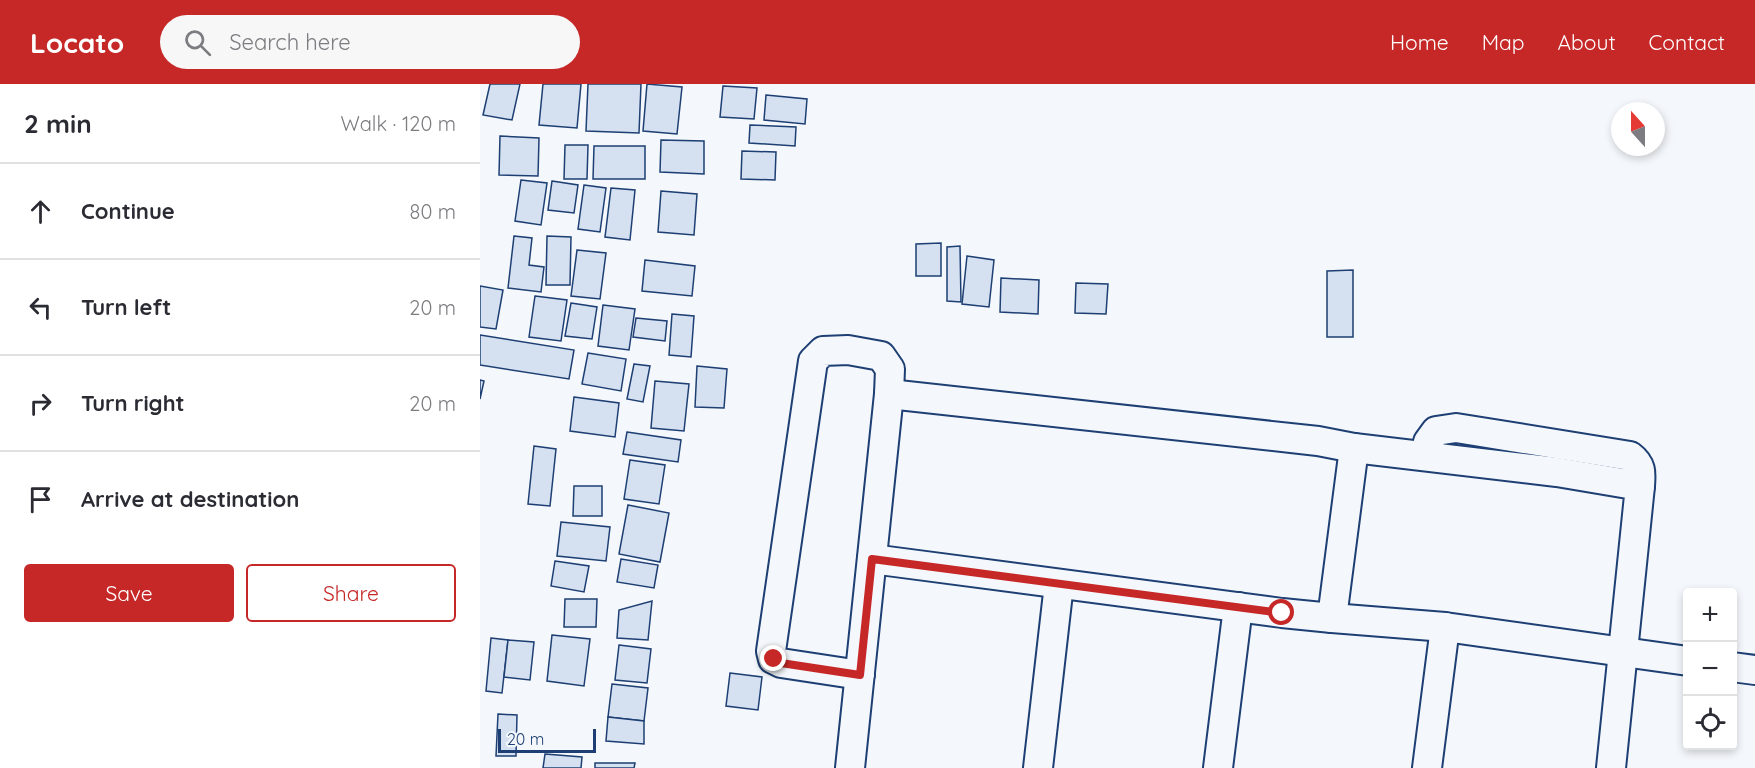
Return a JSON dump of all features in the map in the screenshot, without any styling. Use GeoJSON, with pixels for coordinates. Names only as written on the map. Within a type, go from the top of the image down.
{"type":"FeatureCollection","features":[{"type":"Feature","properties":{"kind":"street"},"geometry":{"type":"LineString","coordinates":[[850,768],[860,675],[889,394],[890,369],[881,356],[848,350],[823,351],[813,361],[771,651],[774,659],[781,663],[860,675]]}},
{"type":"Feature","properties":{"kind":"street"},"geometry":{"type":"LineString","coordinates":[[889,394],[1318,441],[1354,448],[1425,456],[1428,442],[1436,431],[1456,429],[1630,456],[1638,461],[1642,470],[1611,768]]}},
{"type":"Feature","properties":{"kind":"street"},"geometry":{"type":"LineString","coordinates":[[1332,618],[1354,448]]}},
{"type":"Feature","properties":{"kind":"street"},"geometry":{"type":"LineString","coordinates":[[872,559],[1238,607],[1332,618],[1445,627],[1683,660]]}},
{"type":"Feature","properties":{"kind":"street"},"geometry":{"type":"LineString","coordinates":[[1038,768],[1059,584]]}},
{"type":"Feature","properties":{"kind":"street"},"geometry":{"type":"LineString","coordinates":[[1218,768],[1238,607]]}},
{"type":"Feature","properties":{"kind":"street"},"geometry":{"type":"LineString","coordinates":[[1427,768],[1445,627]]}},
{"type":"Feature","properties":{"kind":"street"},"geometry":{"type":"LineString","coordinates":[[1737,668],[1755,670]]}},
{"type":"Feature","properties":{"kind":"building"},"geometry":{"type":"Polygon","coordinates":[[[490,84],[520,84],[512,120],[483,115],[490,84]]]}},
{"type":"Feature","properties":{"kind":"building"},"geometry":{"type":"Polygon","coordinates":[[[543,84],[581,84],[577,128],[539,125],[543,84]]]}},
{"type":"Feature","properties":{"kind":"building"},"geometry":{"type":"Polygon","coordinates":[[[588,84],[641,84],[639,133],[586,131],[588,84]]]}},
{"type":"Feature","properties":{"kind":"building"},"geometry":{"type":"Polygon","coordinates":[[[647,84],[682,87],[677,134],[643,131],[647,84]]]}},
{"type":"Feature","properties":{"kind":"building"},"geometry":{"type":"Polygon","coordinates":[[[723,86],[757,88],[754,119],[720,117],[723,86]]]}},
{"type":"Feature","properties":{"kind":"building"},"geometry":{"type":"Polygon","coordinates":[[[766,95],[807,99],[805,124],[764,120],[766,95]]]}},
{"type":"Feature","properties":{"kind":"building"},"geometry":{"type":"Polygon","coordinates":[[[750,125],[796,127],[795,146],[749,143],[750,125]]]}},
{"type":"Feature","properties":{"kind":"building"},"geometry":{"type":"Polygon","coordinates":[[[500,136],[539,138],[538,176],[499,175],[500,136]]]}},
{"type":"Feature","properties":{"kind":"building"},"geometry":{"type":"Polygon","coordinates":[[[661,140],[704,141],[704,174],[660,172],[661,140]]]}},
{"type":"Feature","properties":{"kind":"building"},"geometry":{"type":"Polygon","coordinates":[[[565,145],[588,145],[587,179],[564,179],[565,145]]]}},
{"type":"Feature","properties":{"kind":"building"},"geometry":{"type":"Polygon","coordinates":[[[594,146],[645,146],[645,179],[593,179],[594,146]]]}},
{"type":"Feature","properties":{"kind":"building"},"geometry":{"type":"Polygon","coordinates":[[[742,151],[776,152],[775,180],[741,179],[742,151]]]}},
{"type":"Feature","properties":{"kind":"building"},"geometry":{"type":"Polygon","coordinates":[[[521,180],[547,183],[541,225],[515,221],[521,180]]]}},
{"type":"Feature","properties":{"kind":"building"},"geometry":{"type":"Polygon","coordinates":[[[552,181],[578,185],[574,213],[548,210],[552,181]]]}},
{"type":"Feature","properties":{"kind":"building"},"geometry":{"type":"Polygon","coordinates":[[[584,185],[606,188],[600,232],[578,229],[584,185]]]}},
{"type":"Feature","properties":{"kind":"building"},"geometry":{"type":"Polygon","coordinates":[[[611,188],[635,190],[630,240],[605,237],[611,188]]]}},
{"type":"Feature","properties":{"kind":"building"},"geometry":{"type":"Polygon","coordinates":[[[661,191],[697,194],[694,235],[658,232],[661,191]]]}},
{"type":"Feature","properties":{"kind":"building"},"geometry":{"type":"Polygon","coordinates":[[[514,236],[532,238],[529,265],[544,267],[541,292],[508,288],[514,236]]]}},
{"type":"Feature","properties":{"kind":"building"},"geometry":{"type":"Polygon","coordinates":[[[547,236],[571,237],[570,285],[546,285],[547,236]]]}},
{"type":"Feature","properties":{"kind":"building"},"geometry":{"type":"Polygon","coordinates":[[[941,243],[941,276],[916,276],[916,244],[941,243]]]}},
{"type":"Feature","properties":{"kind":"building"},"geometry":{"type":"Polygon","coordinates":[[[960,246],[961,302],[947,301],[947,247],[960,246]]]}},
{"type":"Feature","properties":{"kind":"building"},"geometry":{"type":"Polygon","coordinates":[[[577,250],[606,253],[600,299],[571,296],[577,250]]]}},
{"type":"Feature","properties":{"kind":"building"},"geometry":{"type":"Polygon","coordinates":[[[967,256],[994,260],[989,307],[962,304],[967,256]]]}},
{"type":"Feature","properties":{"kind":"building"},"geometry":{"type":"Polygon","coordinates":[[[645,260],[695,266],[692,296],[642,291],[645,260]]]}},
{"type":"Feature","properties":{"kind":"building"},"geometry":{"type":"Polygon","coordinates":[[[1353,270],[1353,337],[1327,337],[1327,271],[1353,270]]]}},
{"type":"Feature","properties":{"kind":"building"},"geometry":{"type":"Polygon","coordinates":[[[1001,278],[1039,280],[1038,314],[1000,312],[1001,278]]]}},
{"type":"Feature","properties":{"kind":"building"},"geometry":{"type":"Polygon","coordinates":[[[1076,283],[1108,284],[1106,314],[1075,313],[1076,283]]]}},
{"type":"Feature","properties":{"kind":"building"},"geometry":{"type":"Polygon","coordinates":[[[480,286],[503,290],[496,329],[480,327],[480,286]]]}},
{"type":"Feature","properties":{"kind":"building"},"geometry":{"type":"Polygon","coordinates":[[[535,296],[567,300],[561,341],[529,337],[535,296]]]}},
{"type":"Feature","properties":{"kind":"building"},"geometry":{"type":"Polygon","coordinates":[[[571,303],[597,307],[592,339],[565,336],[571,303]]]}},
{"type":"Feature","properties":{"kind":"building"},"geometry":{"type":"Polygon","coordinates":[[[603,305],[635,309],[629,350],[598,346],[603,305]]]}},
{"type":"Feature","properties":{"kind":"building"},"geometry":{"type":"Polygon","coordinates":[[[672,314],[694,316],[691,357],[669,355],[672,314]]]}},
{"type":"Feature","properties":{"kind":"building"},"geometry":{"type":"Polygon","coordinates":[[[636,318],[667,321],[665,341],[633,337],[636,318]]]}},
{"type":"Feature","properties":{"kind":"building"},"geometry":{"type":"Polygon","coordinates":[[[480,335],[574,350],[569,379],[480,365],[480,335]]]}},
{"type":"Feature","properties":{"kind":"building"},"geometry":{"type":"Polygon","coordinates":[[[588,353],[626,359],[621,391],[582,384],[588,353]]]}},
{"type":"Feature","properties":{"kind":"building"},"geometry":{"type":"Polygon","coordinates":[[[634,364],[650,366],[643,402],[627,399],[634,364]]]}},
{"type":"Feature","properties":{"kind":"building"},"geometry":{"type":"Polygon","coordinates":[[[697,366],[727,369],[724,408],[695,407],[697,366]]]}},
{"type":"Feature","properties":{"kind":"building"},"geometry":{"type":"Polygon","coordinates":[[[480,380],[484,381],[480,399],[480,380]]]}},
{"type":"Feature","properties":{"kind":"building"},"geometry":{"type":"Polygon","coordinates":[[[655,381],[689,384],[684,431],[651,428],[655,381]]]}},
{"type":"Feature","properties":{"kind":"building"},"geometry":{"type":"Polygon","coordinates":[[[574,397],[619,403],[615,437],[570,431],[574,397]]]}},
{"type":"Feature","properties":{"kind":"building"},"geometry":{"type":"Polygon","coordinates":[[[627,432],[681,440],[678,462],[623,454],[627,432]]]}},
{"type":"Feature","properties":{"kind":"building"},"geometry":{"type":"Polygon","coordinates":[[[534,446],[556,449],[550,506],[528,504],[534,446]]]}},
{"type":"Feature","properties":{"kind":"building"},"geometry":{"type":"Polygon","coordinates":[[[630,460],[665,465],[659,504],[624,499],[630,460]]]}},
{"type":"Feature","properties":{"kind":"building"},"geometry":{"type":"Polygon","coordinates":[[[574,486],[602,486],[602,516],[573,516],[574,486]]]}},
{"type":"Feature","properties":{"kind":"building"},"geometry":{"type":"Polygon","coordinates":[[[628,505],[669,513],[660,562],[619,554],[628,505]]]}},
{"type":"Feature","properties":{"kind":"building"},"geometry":{"type":"Polygon","coordinates":[[[561,522],[610,527],[606,561],[557,556],[561,522]]]}},
{"type":"Feature","properties":{"kind":"building"},"geometry":{"type":"Polygon","coordinates":[[[621,559],[658,565],[654,588],[617,582],[621,559]]]}},
{"type":"Feature","properties":{"kind":"building"},"geometry":{"type":"Polygon","coordinates":[[[555,561],[589,566],[584,592],[551,586],[555,561]]]}},
{"type":"Feature","properties":{"kind":"building"},"geometry":{"type":"Polygon","coordinates":[[[565,599],[597,599],[596,627],[564,627],[565,599]]]}},
{"type":"Feature","properties":{"kind":"building"},"geometry":{"type":"Polygon","coordinates":[[[652,601],[648,640],[617,638],[619,610],[652,601]]]}},
{"type":"Feature","properties":{"kind":"building"},"geometry":{"type":"Polygon","coordinates":[[[552,635],[590,639],[584,686],[547,681],[552,635]]]}},
{"type":"Feature","properties":{"kind":"building"},"geometry":{"type":"Polygon","coordinates":[[[491,638],[508,640],[502,693],[486,691],[491,638]]]}},
{"type":"Feature","properties":{"kind":"building"},"geometry":{"type":"Polygon","coordinates":[[[508,640],[534,642],[530,680],[504,677],[508,640]]]}},
{"type":"Feature","properties":{"kind":"building"},"geometry":{"type":"Polygon","coordinates":[[[619,645],[651,649],[647,683],[615,680],[619,645]]]}},
{"type":"Feature","properties":{"kind":"building"},"geometry":{"type":"Polygon","coordinates":[[[730,673],[762,677],[758,710],[726,706],[730,673]]]}},
{"type":"Feature","properties":{"kind":"building"},"geometry":{"type":"Polygon","coordinates":[[[612,684],[648,688],[644,721],[608,717],[612,684]]]}},
{"type":"Feature","properties":{"kind":"building"},"geometry":{"type":"Polygon","coordinates":[[[498,714],[517,715],[516,756],[496,756],[498,714]]]}},
{"type":"Feature","properties":{"kind":"building"},"geometry":{"type":"Polygon","coordinates":[[[608,717],[644,721],[644,744],[606,741],[608,717]]]}},
{"type":"Feature","properties":{"kind":"building"},"geometry":{"type":"Polygon","coordinates":[[[545,754],[582,757],[581,768],[543,768],[545,754]]]}},
{"type":"Feature","properties":{"kind":"building"},"geometry":{"type":"Polygon","coordinates":[[[595,763],[635,763],[634,768],[595,768],[595,763]]]}},
{"type":"Feature","properties":{"kind":"route"},"geometry":{"type":"LineString","coordinates":[[774,659],[781,663],[860,675],[872,559],[1282,613]]}}]}
